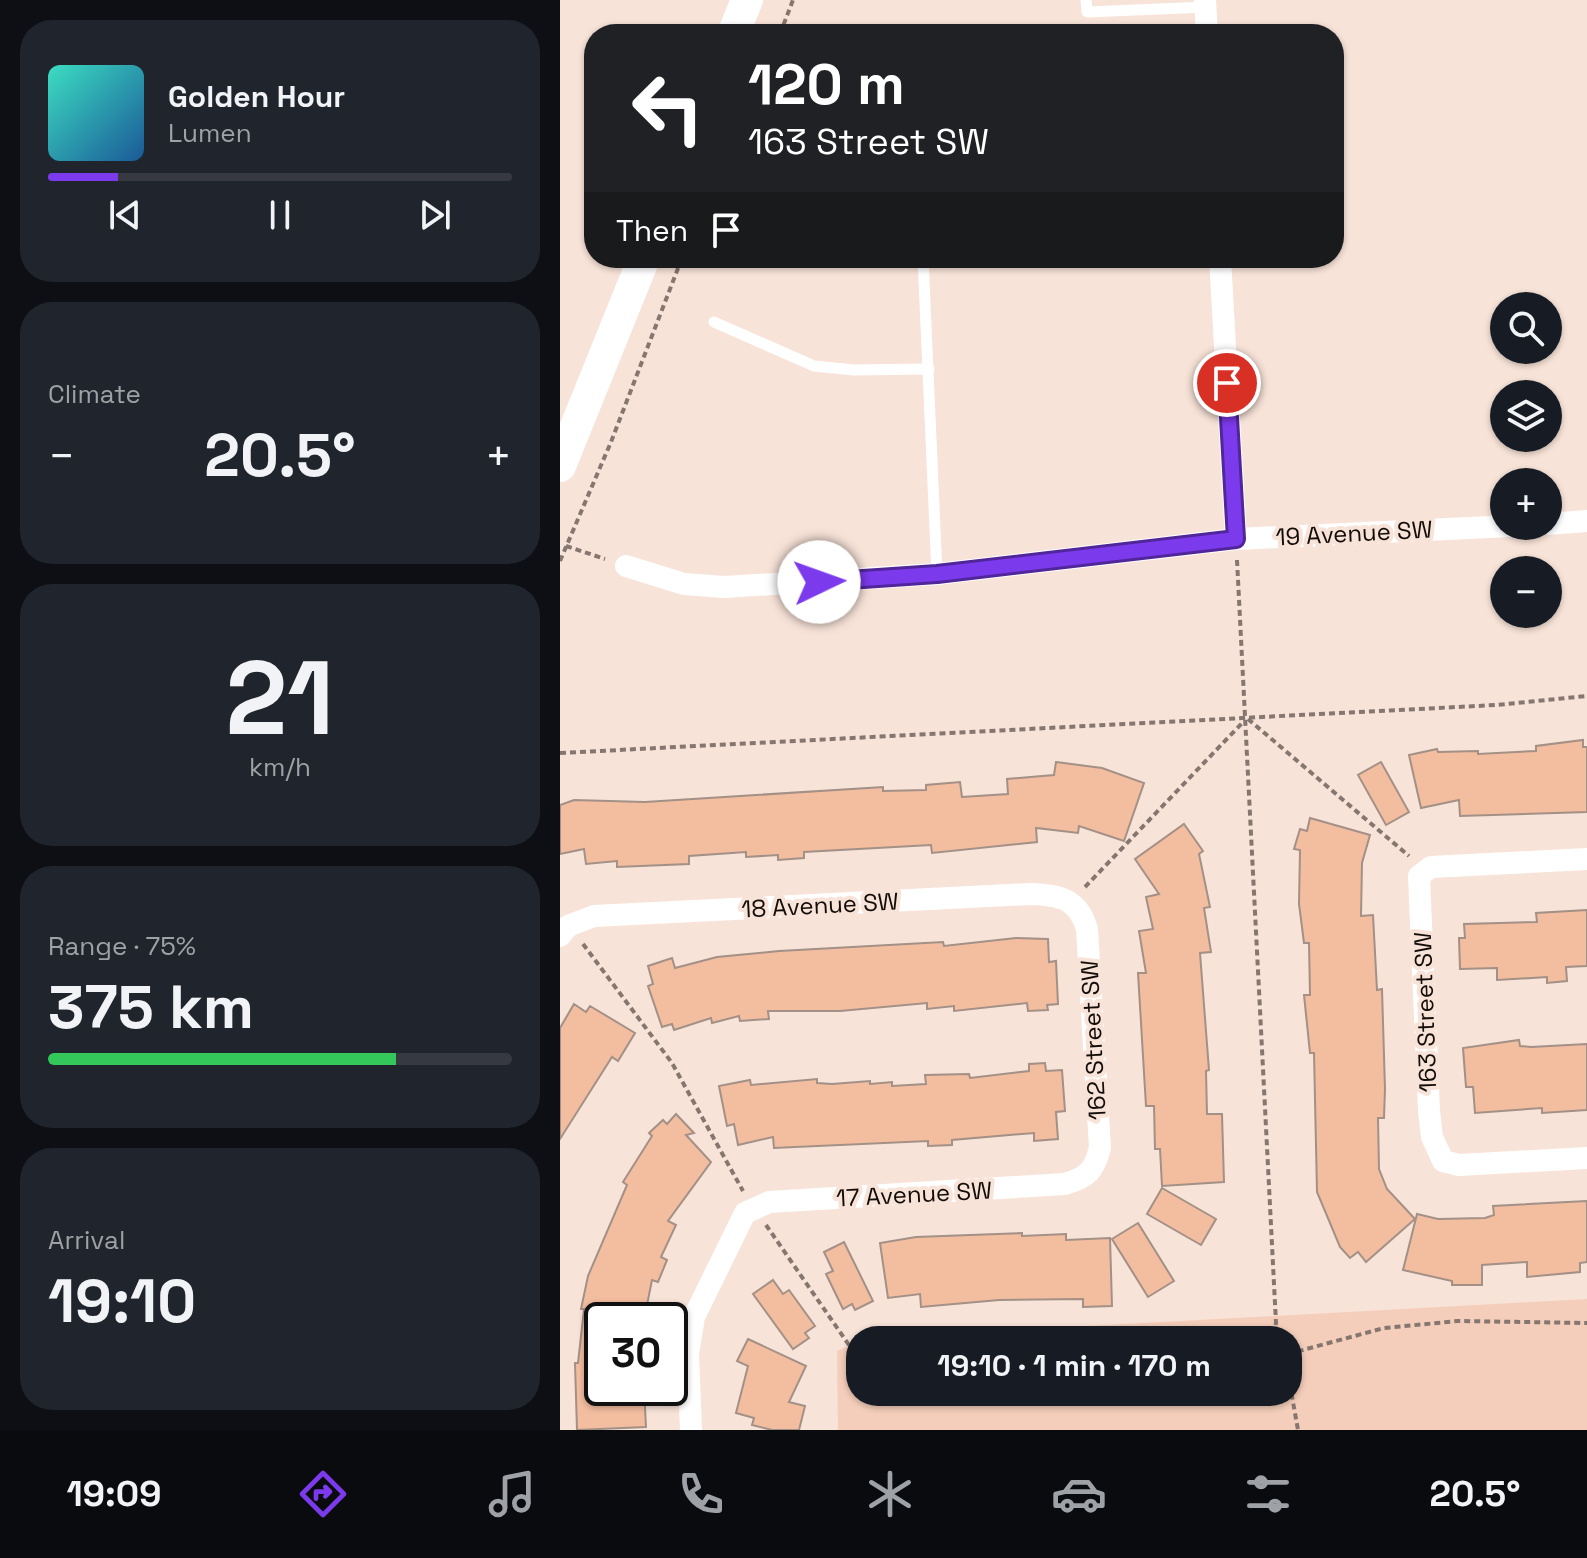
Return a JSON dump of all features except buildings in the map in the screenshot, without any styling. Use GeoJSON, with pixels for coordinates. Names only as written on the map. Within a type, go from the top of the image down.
{"type":"FeatureCollection","features":[{"type":"Feature","properties":{"kind":"main road"},"geometry":{"type":"LineString","coordinates":[[737,24],[747,0]]}},
{"type":"Feature","properties":{"kind":"main road"},"geometry":{"type":"LineString","coordinates":[[560,466],[640,268]]}},
{"type":"Feature","properties":{"kind":"street"},"geometry":{"type":"LineString","coordinates":[[1206,4],[1207,24]]}},
{"type":"Feature","properties":{"kind":"street"},"geometry":{"type":"LineString","coordinates":[[1221,268],[1236,539]]}},
{"type":"Feature","properties":{"kind":"street"},"geometry":{"type":"LineString","coordinates":[[1562,523],[1587,521]]}},
{"type":"Feature","properties":{"kind":"street","name":"19 Avenue SW"},"geometry":{"type":"LineString","coordinates":[[626,566],[684,584],[724,587],[937,574],[1236,539],[1490,527]]}},
{"type":"Feature","properties":{"kind":"street"},"geometry":{"type":"LineString","coordinates":[[1428,869],[1587,859]]}},
{"type":"Feature","properties":{"kind":"street","name":"163 Street SW"},"geometry":{"type":"LineString","coordinates":[[1428,869],[1419,876],[1429,1111],[1432,1137],[1443,1161],[1459,1165],[1587,1158]]}},
{"type":"Feature","properties":{"kind":"street","name":"18 Avenue SW"},"geometry":{"type":"LineString","coordinates":[[564,931],[594,916],[1030,894],[1055,895],[1072,901]]}},
{"type":"Feature","properties":{"kind":"street","name":"162 Street SW"},"geometry":{"type":"LineString","coordinates":[[1072,901],[1082,913],[1087,929],[1100,1148],[1095,1168],[1084,1178]]}},
{"type":"Feature","properties":{"kind":"street","name":"17 Avenue SW"},"geometry":{"type":"LineString","coordinates":[[750,1210],[769,1202],[1043,1186],[1084,1178]]}},
{"type":"Feature","properties":{"kind":"street"},"geometry":{"type":"LineString","coordinates":[[691,1430],[688,1354],[694,1317],[750,1210]]}},
{"type":"Feature","properties":{"kind":"lane"},"geometry":{"type":"LineString","coordinates":[[1086,0],[1087,12],[1206,4]]}},
{"type":"Feature","properties":{"kind":"lane"},"geometry":{"type":"LineString","coordinates":[[924,268],[937,574]]}},
{"type":"Feature","properties":{"kind":"lane"},"geometry":{"type":"LineString","coordinates":[[714,322],[814,366],[854,370],[929,369]]}},
{"type":"Feature","properties":{"kind":"path"},"geometry":{"type":"LineString","coordinates":[[784,24],[793,0]]}},
{"type":"Feature","properties":{"kind":"path"},"geometry":{"type":"LineString","coordinates":[[560,561],[678,268]]}},
{"type":"Feature","properties":{"kind":"path"},"geometry":{"type":"LineString","coordinates":[[1236,539],[1275,1326]]}},
{"type":"Feature","properties":{"kind":"path"},"geometry":{"type":"LineString","coordinates":[[566,546],[626,566]]}},
{"type":"Feature","properties":{"kind":"path"},"geometry":{"type":"LineString","coordinates":[[560,753],[1246,718],[1587,696]]}},
{"type":"Feature","properties":{"kind":"path"},"geometry":{"type":"LineString","coordinates":[[1246,718],[1428,869]]}},
{"type":"Feature","properties":{"kind":"path"},"geometry":{"type":"LineString","coordinates":[[1072,901],[1246,718]]}},
{"type":"Feature","properties":{"kind":"path"},"geometry":{"type":"LineString","coordinates":[[564,931],[672,1063],[750,1210],[846,1346]]}},
{"type":"Feature","properties":{"kind":"path"},"geometry":{"type":"LineString","coordinates":[[1302,1350],[1384,1328],[1458,1321],[1587,1323]]}},
{"type":"Feature","properties":{"kind":"path"},"geometry":{"type":"LineString","coordinates":[[1294,1406],[1298,1430]]}},
{"type":"Feature","properties":{"kind":"shaded area"},"geometry":{"type":"Polygon","coordinates":[[[1587,1299],[1587,1430],[838,1430],[837,1351],[846,1347],[846,1406],[1302,1406],[1302,1326],[1089,1326],[1587,1299]]]}},
{"type":"Feature","properties":{"kind":"route"},"geometry":{"type":"LineString","coordinates":[[819,582],[937,574],[1236,539],[1227,383]]}}]}
